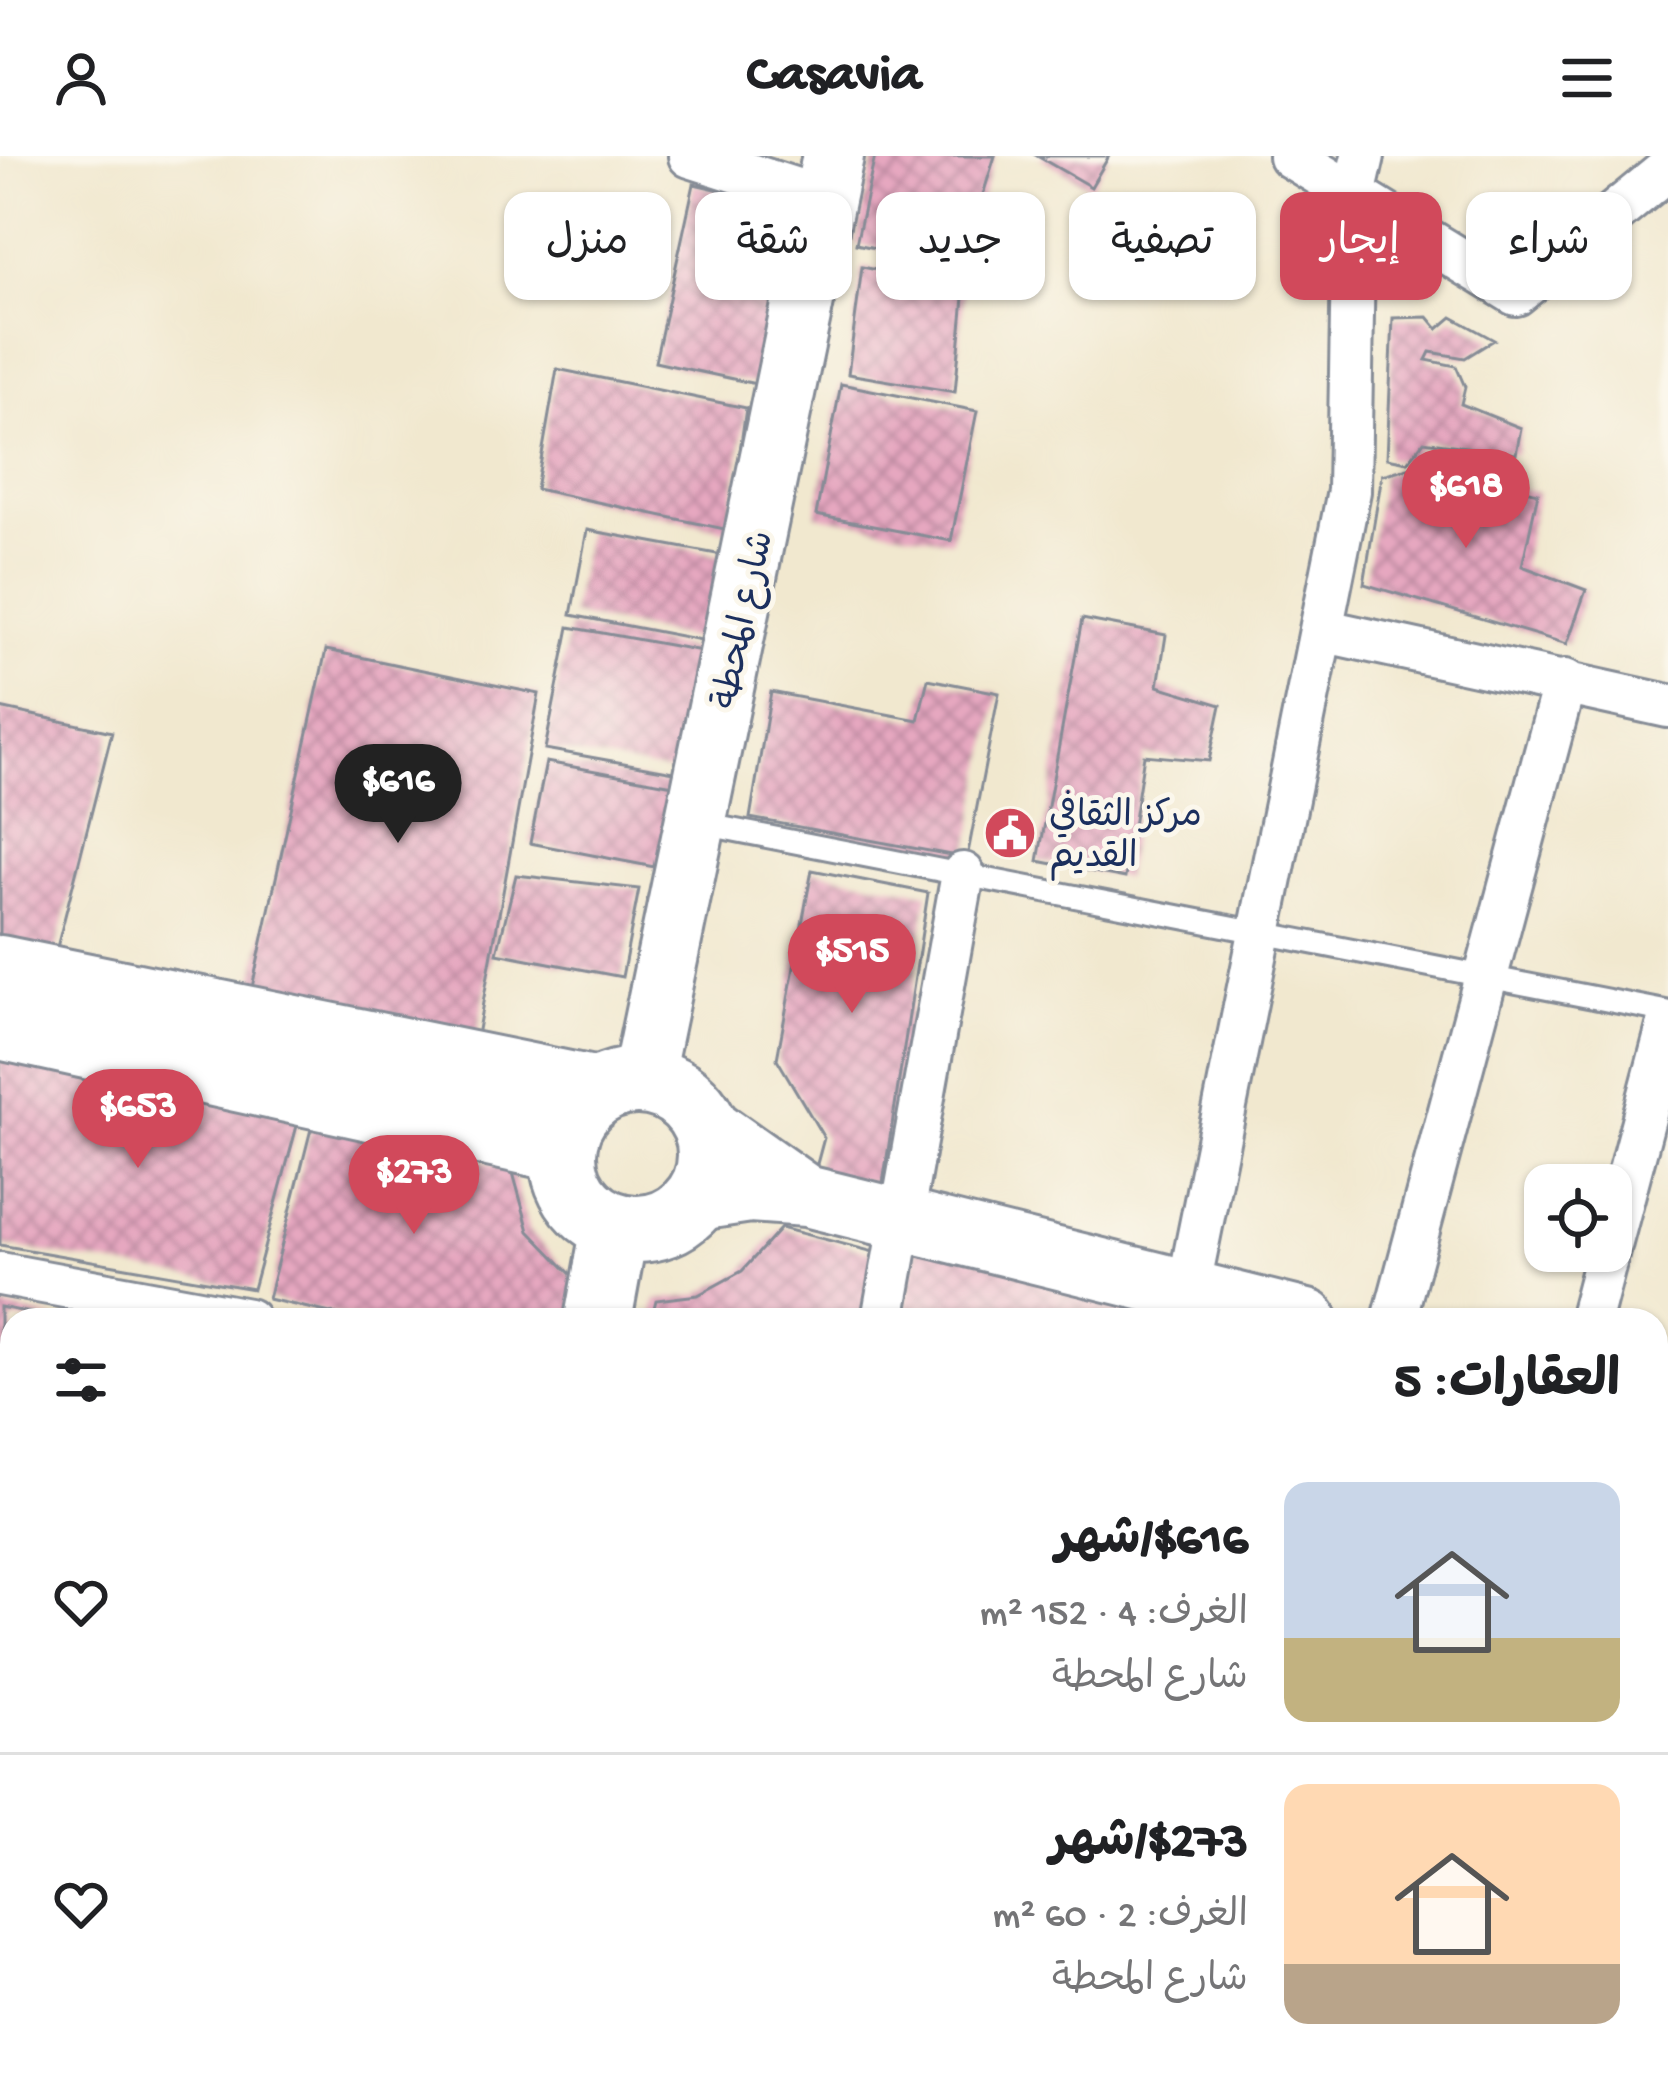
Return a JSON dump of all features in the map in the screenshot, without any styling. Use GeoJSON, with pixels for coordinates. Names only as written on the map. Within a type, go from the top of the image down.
{"type":"FeatureCollection","features":[{"type":"Feature","properties":{"kind":"main road","name":"شارع المحطة"},"geometry":{"type":"LineString","coordinates":[[620,1086],[698,823],[831,178]]}},
{"type":"Feature","properties":{"kind":"main road"},"geometry":{"type":"LineString","coordinates":[[0,969],[620,1086],[669,1087],[691,1103],[707,1126],[806,1196]]}},
{"type":"Feature","properties":{"kind":"main road"},"geometry":{"type":"LineString","coordinates":[[0,1025],[562,1149]]}},
{"type":"Feature","properties":{"kind":"main road"},"geometry":{"type":"LineString","coordinates":[[620,1086],[580,1106],[562,1149],[564,1174],[575,1197],[614,1226],[645,1230],[674,1220],[697,1200],[709,1178],[712,1151],[707,1126]]}},
{"type":"Feature","properties":{"kind":"main road"},"geometry":{"type":"LineString","coordinates":[[697,1200],[750,1192],[806,1196],[1184,1306]]}},
{"type":"Feature","properties":{"kind":"main road"},"geometry":{"type":"LineString","coordinates":[[600,1308],[614,1226]]}},
{"type":"Feature","properties":{"kind":"street"},"geometry":{"type":"LineString","coordinates":[[690,156],[831,178]]}},
{"type":"Feature","properties":{"kind":"street"},"geometry":{"type":"LineString","coordinates":[[1290,156],[1358,176],[1516,294],[1668,169]]}},
{"type":"Feature","properties":{"kind":"street"},"geometry":{"type":"LineString","coordinates":[[1184,1306],[1349,491],[1358,176]]}},
{"type":"Feature","properties":{"kind":"street"},"geometry":{"type":"LineString","coordinates":[[1321,630],[1668,706]]}},
{"type":"Feature","properties":{"kind":"street"},"geometry":{"type":"LineString","coordinates":[[1397,1308],[1565,681]]}},
{"type":"Feature","properties":{"kind":"street"},"geometry":{"type":"LineString","coordinates":[[885,1308],[963,874]]}},
{"type":"Feature","properties":{"kind":"street"},"geometry":{"type":"LineString","coordinates":[[1632,1164],[1668,1027]]}},
{"type":"Feature","properties":{"kind":"street"},"geometry":{"type":"LineString","coordinates":[[1593,1308],[1603,1272]]}},
{"type":"Feature","properties":{"kind":"street"},"geometry":{"type":"LineString","coordinates":[[0,1274],[183,1308]]}},
{"type":"Feature","properties":{"kind":"lane"},"geometry":{"type":"LineString","coordinates":[[698,823],[1668,1012]]}},
{"type":"Feature","properties":{"kind":"building"},"geometry":{"type":"Polygon","coordinates":[[[875,156],[995,156],[984,192],[876,192],[876,248],[856,244],[875,156]]]}},
{"type":"Feature","properties":{"kind":"building"},"geometry":{"type":"Polygon","coordinates":[[[1037,156],[1109,156],[1091,187],[1037,156]]]}},
{"type":"Feature","properties":{"kind":"building"},"geometry":{"type":"Polygon","coordinates":[[[694,184],[729,192],[695,192],[695,300],[774,300],[756,384],[655,362],[694,184]]]}},
{"type":"Feature","properties":{"kind":"building"},"geometry":{"type":"Polygon","coordinates":[[[862,267],[876,270],[876,300],[964,300],[955,392],[848,374],[862,267]]]}},
{"type":"Feature","properties":{"kind":"building"},"geometry":{"type":"Polygon","coordinates":[[[1428,317],[1438,329],[1452,317],[1494,340],[1465,358],[1430,352],[1426,360],[1456,366],[1465,387],[1461,404],[1521,428],[1516,454],[1424,441],[1408,462],[1387,458],[1393,318],[1428,317]]]}},
{"type":"Feature","properties":{"kind":"building"},"geometry":{"type":"Polygon","coordinates":[[[557,369],[746,408],[729,530],[536,489],[557,369]]]}},
{"type":"Feature","properties":{"kind":"building"},"geometry":{"type":"Polygon","coordinates":[[[841,384],[977,411],[951,541],[816,515],[841,384]]]}},
{"type":"Feature","properties":{"kind":"building"},"geometry":{"type":"Polygon","coordinates":[[[1423,464],[1538,493],[1522,566],[1586,590],[1567,644],[1364,584],[1382,475],[1423,464]]]}},
{"type":"Feature","properties":{"kind":"building"},"geometry":{"type":"Polygon","coordinates":[[[587,530],[733,557],[717,643],[571,615],[587,530]]]}},
{"type":"Feature","properties":{"kind":"building"},"geometry":{"type":"Polygon","coordinates":[[[1082,619],[1166,635],[1158,686],[1221,705],[1209,761],[1144,755],[1125,878],[1038,861],[1082,619]]]}},
{"type":"Feature","properties":{"kind":"building"},"geometry":{"type":"Polygon","coordinates":[[[569,627],[713,653],[691,775],[545,749],[569,627]]]}},
{"type":"Feature","properties":{"kind":"building"},"geometry":{"type":"Polygon","coordinates":[[[326,650],[539,694],[476,1041],[251,992],[326,650]]]}},
{"type":"Feature","properties":{"kind":"building"},"geometry":{"type":"Polygon","coordinates":[[[928,679],[999,693],[967,858],[750,818],[771,692],[918,720],[928,679]]]}},
{"type":"Feature","properties":{"kind":"building"},"geometry":{"type":"Polygon","coordinates":[[[0,708],[112,732],[54,959],[0,948],[0,708]]]}},
{"type":"Feature","properties":{"kind":"building"},"geometry":{"type":"Polygon","coordinates":[[[546,762],[690,788],[675,871],[530,843],[546,762]]]}},
{"type":"Feature","properties":{"kind":"building"},"geometry":{"type":"Polygon","coordinates":[[[812,870],[928,893],[883,1183],[814,1175],[824,1138],[777,1059],[812,870]]]}},
{"type":"Feature","properties":{"kind":"building"},"geometry":{"type":"Polygon","coordinates":[[[516,875],[639,889],[622,977],[497,953],[516,875]]]}},
{"type":"Feature","properties":{"kind":"building"},"geometry":{"type":"Polygon","coordinates":[[[0,1052],[301,1111],[253,1289],[0,1245],[0,1052]]]}},
{"type":"Feature","properties":{"kind":"building"},"geometry":{"type":"Polygon","coordinates":[[[314,1117],[512,1169],[529,1231],[589,1293],[587,1308],[308,1308],[268,1299],[314,1117]]]}},
{"type":"Feature","properties":{"kind":"building"},"geometry":{"type":"Polygon","coordinates":[[[781,1228],[878,1253],[867,1308],[654,1308],[656,1300],[698,1295],[742,1271],[781,1228]]]}},
{"type":"Feature","properties":{"kind":"building"},"geometry":{"type":"Polygon","coordinates":[[[918,1244],[1168,1307],[1168,1308],[905,1308],[918,1244]]]}},
{"type":"Feature","properties":{"kind":"place","name":"مركز الثقافي القديم"},"geometry":{"type":"Point","coordinates":[1010,833]}}]}
